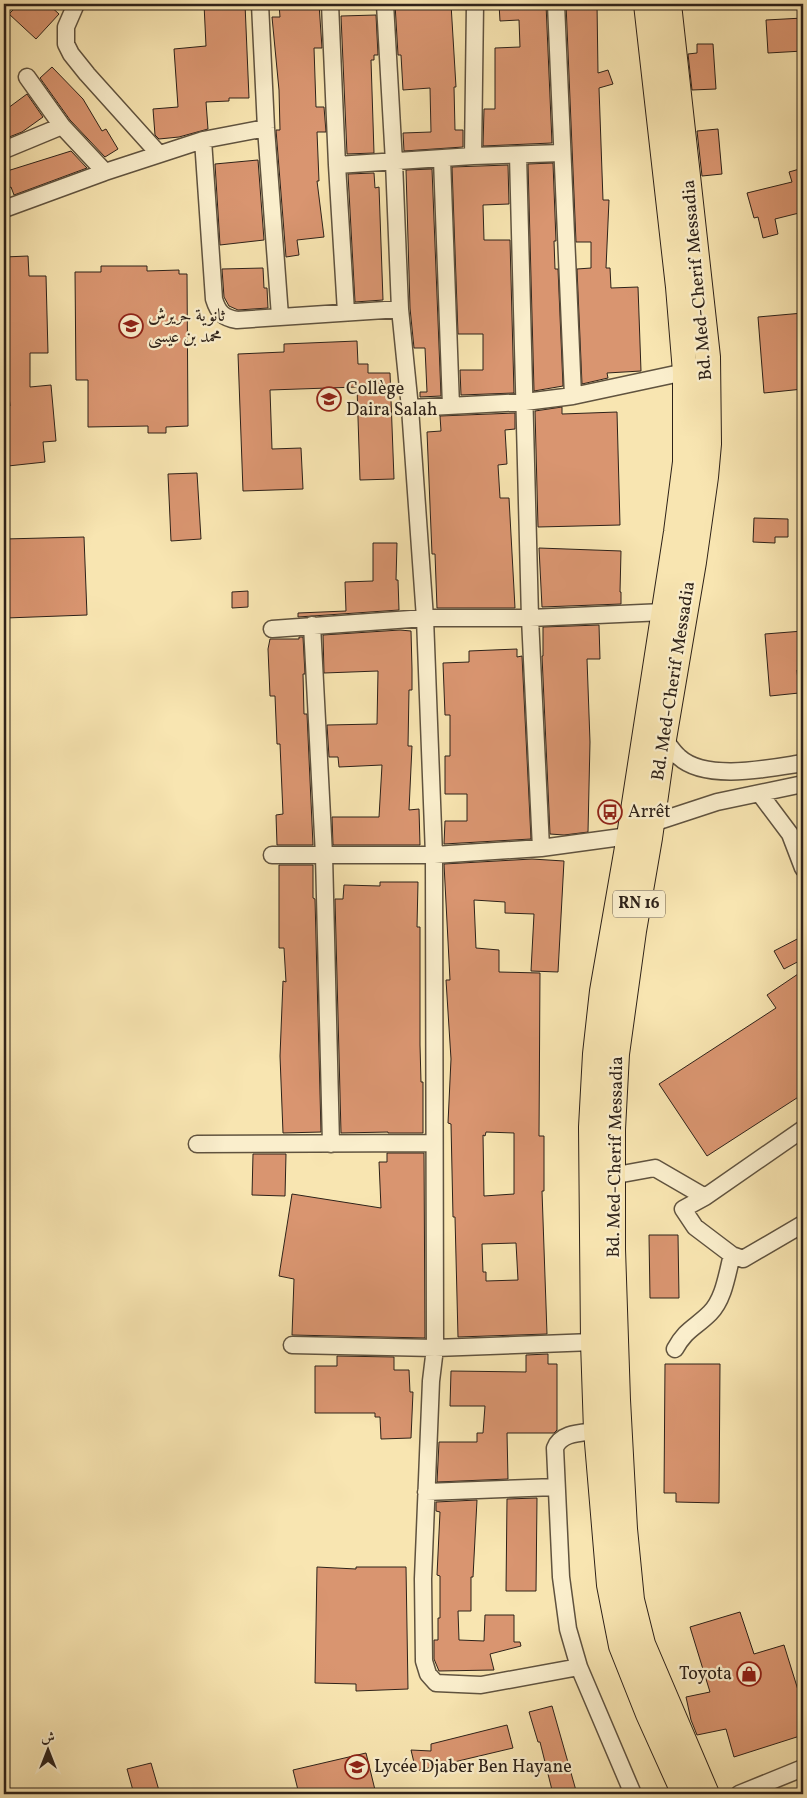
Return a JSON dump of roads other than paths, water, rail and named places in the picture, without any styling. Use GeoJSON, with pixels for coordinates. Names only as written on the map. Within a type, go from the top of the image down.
{"type":"FeatureCollection","features":[{"type":"Feature","properties":{"kind":"highway","name":"Bd. Med-Cherif Messadia"},"geometry":{"type":"LineString","coordinates":[[646,4],[663,150],[685,372],[685,462],[664,612],[634,931],[617,1054],[611,1176],[618,1400],[625,1529],[632,1600],[644,1644],[707,1794]]}},
{"type":"Feature","properties":{"kind":"highway","name":"Bd. Med-Cherif Messadia"},"geometry":{"type":"LineString","coordinates":[[669,4],[708,357],[709,444],[694,562],[664,739],[644,832],[602,991],[591,1126],[593,1342],[596,1431],[609,1585],[621,1646],[648,1714],[684,1794]]}},
{"type":"Feature","properties":{"kind":"street"},"geometry":{"type":"LineString","coordinates":[[76,4],[66,27],[66,44],[71,54],[159,154]]}},
{"type":"Feature","properties":{"kind":"street"},"geometry":{"type":"LineString","coordinates":[[260,4],[266,128],[280,316]]}},
{"type":"Feature","properties":{"kind":"street"},"geometry":{"type":"LineString","coordinates":[[330,4],[346,312]]}},
{"type":"Feature","properties":{"kind":"street"},"geometry":{"type":"LineString","coordinates":[[385,4],[400,309],[410,408],[425,618],[434,855],[435,1348],[431,1381],[426,1492],[423,1579],[424,1661],[428,1674],[436,1683],[481,1686],[579,1667]]}},
{"type":"Feature","properties":{"kind":"street"},"geometry":{"type":"LineString","coordinates":[[473,156],[475,4]]}},
{"type":"Feature","properties":{"kind":"street"},"geometry":{"type":"LineString","coordinates":[[556,4],[573,396]]}},
{"type":"Feature","properties":{"kind":"street"},"geometry":{"type":"LineString","coordinates":[[27,77],[62,126],[105,172]]}},
{"type":"Feature","properties":{"kind":"street"},"geometry":{"type":"LineString","coordinates":[[4,150],[62,126]]}},
{"type":"Feature","properties":{"kind":"street"},"geometry":{"type":"LineString","coordinates":[[4,209],[105,172],[203,140],[266,128]]}},
{"type":"Feature","properties":{"kind":"street"},"geometry":{"type":"LineString","coordinates":[[203,140],[210,259],[216,305],[222,314],[237,320],[400,309]]}},
{"type":"Feature","properties":{"kind":"street"},"geometry":{"type":"LineString","coordinates":[[337,165],[473,156],[562,153]]}},
{"type":"Feature","properties":{"kind":"street"},"geometry":{"type":"LineString","coordinates":[[518,155],[530,618],[540,848]]}},
{"type":"Feature","properties":{"kind":"street"},"geometry":{"type":"LineString","coordinates":[[442,159],[451,406]]}},
{"type":"Feature","properties":{"kind":"street"},"geometry":{"type":"LineString","coordinates":[[410,408],[525,402],[573,396],[685,372]]}},
{"type":"Feature","properties":{"kind":"street"},"geometry":{"type":"LineString","coordinates":[[272,629],[425,618],[530,618],[664,612]]}},
{"type":"Feature","properties":{"kind":"street"},"geometry":{"type":"LineString","coordinates":[[312,626],[324,855],[331,1144]]}},
{"type":"Feature","properties":{"kind":"street"},"geometry":{"type":"LineString","coordinates":[[664,739],[680,758],[695,766],[709,769],[740,770],[803,763]]}},
{"type":"Feature","properties":{"kind":"street"},"geometry":{"type":"LineString","coordinates":[[272,855],[434,855],[540,848],[644,832],[717,802],[803,784]]}},
{"type":"Feature","properties":{"kind":"street"},"geometry":{"type":"LineString","coordinates":[[760,794],[790,834],[803,868]]}},
{"type":"Feature","properties":{"kind":"street"},"geometry":{"type":"LineString","coordinates":[[803,1129],[705,1197],[683,1209],[695,1227],[732,1255],[743,1258],[803,1224]]}},
{"type":"Feature","properties":{"kind":"street"},"geometry":{"type":"LineString","coordinates":[[197,1144],[434,1143]]}},
{"type":"Feature","properties":{"kind":"street"},"geometry":{"type":"LineString","coordinates":[[611,1176],[656,1168],[705,1197]]}},
{"type":"Feature","properties":{"kind":"street"},"geometry":{"type":"LineString","coordinates":[[675,1349],[682,1336],[711,1312],[721,1297],[732,1255]]}},
{"type":"Feature","properties":{"kind":"street"},"geometry":{"type":"LineString","coordinates":[[292,1345],[435,1348],[593,1342]]}},
{"type":"Feature","properties":{"kind":"street"},"geometry":{"type":"LineString","coordinates":[[596,1431],[566,1436],[557,1442],[555,1448],[561,1577],[568,1629],[579,1667],[633,1794]]}},
{"type":"Feature","properties":{"kind":"street"},"geometry":{"type":"LineString","coordinates":[[426,1492],[556,1486]]}},
{"type":"Feature","properties":{"kind":"street"},"geometry":{"type":"LineString","coordinates":[[745,1793],[803,1768]]}},
{"type":"Feature","properties":{"kind":"place","name":"ثانوية حريرش محمد بن عيسى"},"geometry":{"type":"Point","coordinates":[131,326]}},
{"type":"Feature","properties":{"kind":"place","name":"Collège Daira Salah"},"geometry":{"type":"Point","coordinates":[329,399]}},
{"type":"Feature","properties":{"kind":"place","name":"Arrêt"},"geometry":{"type":"Point","coordinates":[610,812]}},
{"type":"Feature","properties":{"kind":"place","name":"Toyota"},"geometry":{"type":"Point","coordinates":[749,1674]}},
{"type":"Feature","properties":{"kind":"place","name":"Lycée Djaber Ben Hayane"},"geometry":{"type":"Point","coordinates":[357,1767]}}]}
